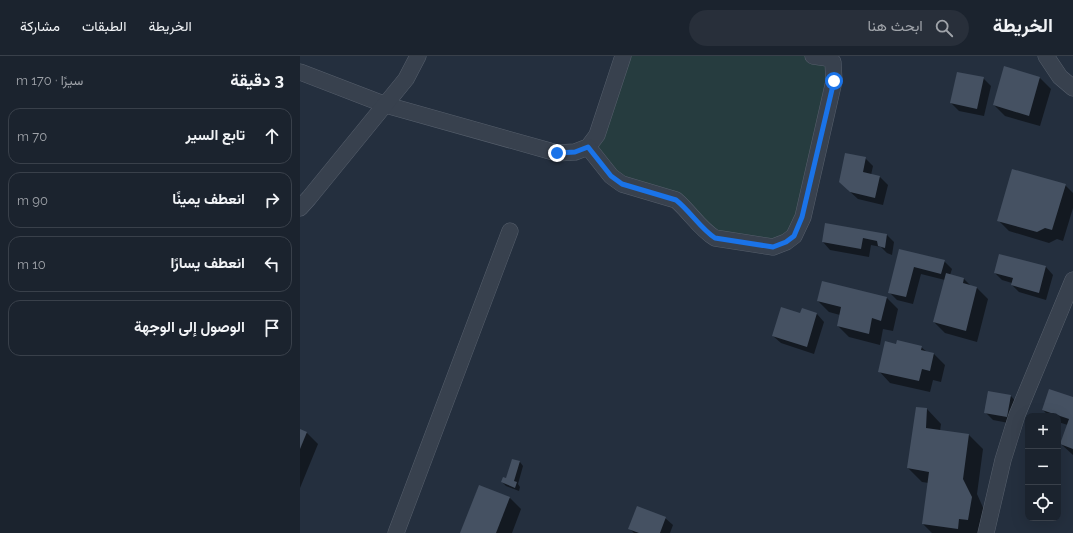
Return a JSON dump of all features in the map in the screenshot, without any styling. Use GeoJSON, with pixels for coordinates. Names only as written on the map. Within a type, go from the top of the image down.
{"type":"FeatureCollection","features":[{"type":"Feature","properties":{"kind":"street"},"geometry":{"type":"LineString","coordinates":[[300,208],[386,105],[406,79],[418,56]]}},
{"type":"Feature","properties":{"kind":"street"},"geometry":{"type":"LineString","coordinates":[[300,72],[386,105],[557,153],[575,152],[588,147],[597,135],[623,56]]}},
{"type":"Feature","properties":{"kind":"street"},"geometry":{"type":"LineString","coordinates":[[588,147],[611,176],[622,184],[676,200],[709,234],[715,238],[773,247],[786,242],[794,236],[802,217],[834,81],[833,62],[827,58],[813,56]]}},
{"type":"Feature","properties":{"kind":"street"},"geometry":{"type":"LineString","coordinates":[[1046,56],[1060,77],[1073,88]]}},
{"type":"Feature","properties":{"kind":"street"},"geometry":{"type":"LineString","coordinates":[[396,533],[510,231]]}},
{"type":"Feature","properties":{"kind":"street"},"geometry":{"type":"LineString","coordinates":[[986,533],[1003,460],[1018,414],[1073,280]]}},
{"type":"Feature","properties":{"kind":"green space"},"geometry":{"type":"Polygon","coordinates":[[[623,56],[813,56],[833,62],[815,163],[786,242],[724,239],[683,206],[622,184],[588,147],[623,56]]]}},
{"type":"Feature","properties":{"kind":"building"},"geometry":{"type":"Polygon","coordinates":[[[1004,66],[1040,77],[1029,116],[993,105],[1004,66]]]}},
{"type":"Feature","properties":{"kind":"building"},"geometry":{"type":"Polygon","coordinates":[[[957,72],[984,77],[977,109],[950,103],[957,72]]]}},
{"type":"Feature","properties":{"kind":"building"},"geometry":{"type":"Polygon","coordinates":[[[845,153],[866,157],[863,172],[880,176],[875,198],[850,192],[839,182],[845,153]]]}},
{"type":"Feature","properties":{"kind":"building"},"geometry":{"type":"Polygon","coordinates":[[[1012,169],[1066,184],[1052,230],[1045,228],[1037,232],[997,221],[1012,169]]]}},
{"type":"Feature","properties":{"kind":"building"},"geometry":{"type":"Polygon","coordinates":[[[825,223],[887,234],[885,248],[878,246],[877,241],[863,238],[861,249],[822,242],[825,223]]]}},
{"type":"Feature","properties":{"kind":"building"},"geometry":{"type":"Polygon","coordinates":[[[899,249],[945,260],[941,274],[914,267],[906,297],[888,293],[899,249]]]}},
{"type":"Feature","properties":{"kind":"building"},"geometry":{"type":"Polygon","coordinates":[[[999,254],[1046,266],[1039,293],[1011,285],[1013,278],[994,273],[999,254]]]}},
{"type":"Feature","properties":{"kind":"building"},"geometry":{"type":"Polygon","coordinates":[[[946,273],[964,278],[963,283],[977,287],[966,331],[933,322],[946,273]]]}},
{"type":"Feature","properties":{"kind":"building"},"geometry":{"type":"Polygon","coordinates":[[[822,281],[887,297],[881,321],[872,318],[869,334],[837,326],[841,307],[817,301],[822,281]]]}},
{"type":"Feature","properties":{"kind":"building"},"geometry":{"type":"Polygon","coordinates":[[[781,307],[800,313],[802,308],[817,313],[807,347],[772,336],[781,307]]]}},
{"type":"Feature","properties":{"kind":"building"},"geometry":{"type":"Polygon","coordinates":[[[897,340],[922,346],[921,350],[934,353],[930,371],[922,369],[919,381],[878,372],[885,341],[896,344],[897,340]]]}},
{"type":"Feature","properties":{"kind":"building"},"geometry":{"type":"Polygon","coordinates":[[[1049,389],[1073,397],[1073,449],[1061,444],[1069,419],[1061,416],[1061,413],[1051,413],[1042,410],[1049,389]]]}},
{"type":"Feature","properties":{"kind":"building"},"geometry":{"type":"Polygon","coordinates":[[[988,391],[1011,395],[1007,417],[984,413],[988,391]]]}},
{"type":"Feature","properties":{"kind":"building"},"geometry":{"type":"Polygon","coordinates":[[[916,407],[927,408],[926,428],[969,434],[963,479],[972,497],[968,520],[959,519],[958,529],[922,524],[929,472],[907,468],[916,407]]]}},
{"type":"Feature","properties":{"kind":"building"},"geometry":{"type":"Polygon","coordinates":[[[300,429],[307,432],[300,449],[300,429]]]}},
{"type":"Feature","properties":{"kind":"building"},"geometry":{"type":"Polygon","coordinates":[[[512,459],[520,461],[514,481],[517,482],[515,488],[501,482],[503,477],[506,478],[512,459]]]}},
{"type":"Feature","properties":{"kind":"building"},"geometry":{"type":"Polygon","coordinates":[[[479,485],[510,497],[496,533],[460,533],[479,485]]]}},
{"type":"Feature","properties":{"kind":"building"},"geometry":{"type":"Polygon","coordinates":[[[637,506],[666,517],[660,533],[639,533],[628,529],[637,506]]]}},
{"type":"Feature","properties":{"kind":"route"},"geometry":{"type":"LineString","coordinates":[[557,153],[575,152],[588,147],[605,170],[622,184],[676,200],[709,234],[715,238],[773,247],[786,242],[794,236],[802,217],[834,81]]}}]}
